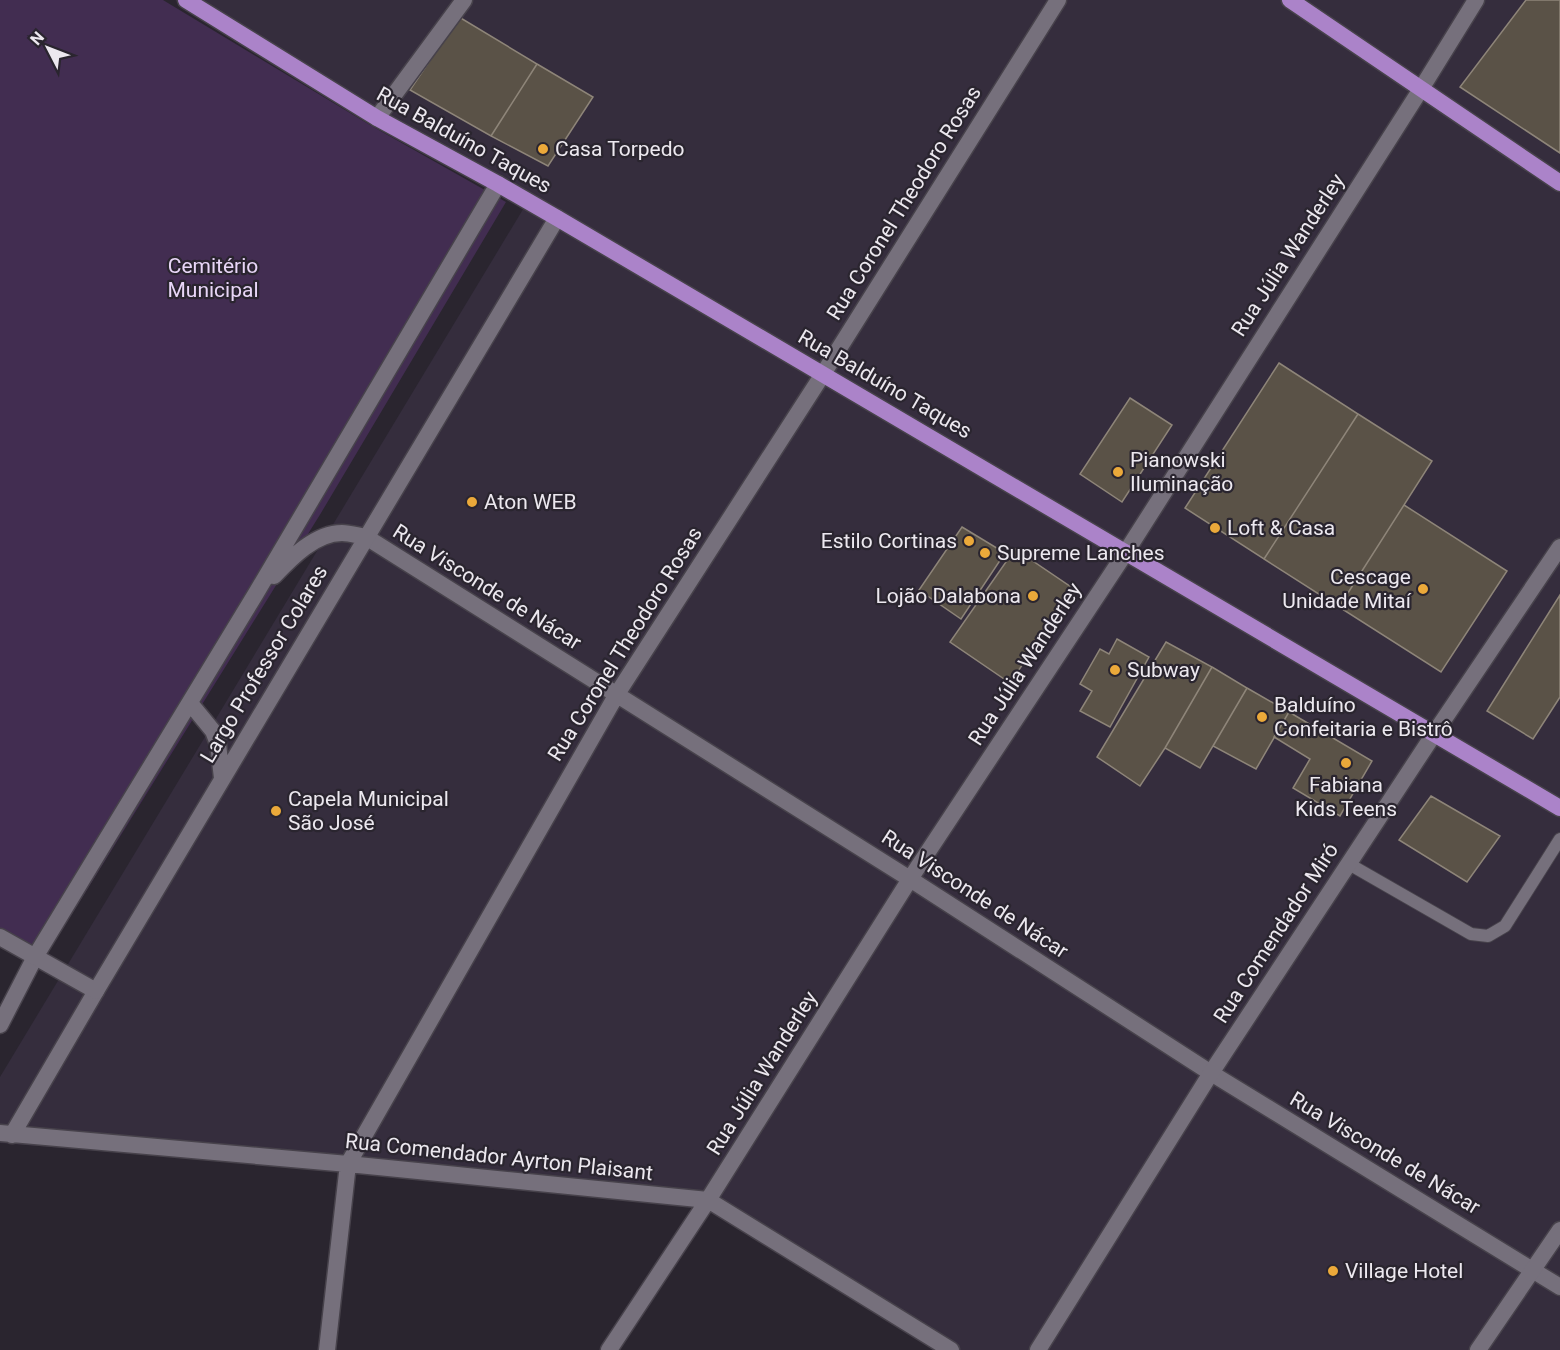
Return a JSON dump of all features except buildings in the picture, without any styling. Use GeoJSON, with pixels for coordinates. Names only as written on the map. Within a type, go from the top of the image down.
{"type":"FeatureCollection","features":[{"type":"Feature","properties":{"kind":"main road","name":"Rua Balduíno Taques"},"geometry":{"type":"LineString","coordinates":[[186,0],[377,118],[557,218],[1560,808]]}},
{"type":"Feature","properties":{"kind":"main road"},"geometry":{"type":"LineString","coordinates":[[1290,0],[1560,183]]}},
{"type":"Feature","properties":{"kind":"street"},"geometry":{"type":"LineString","coordinates":[[377,118],[464,0]]}},
{"type":"Feature","properties":{"kind":"street","name":"Rua Coronel Theodoro Rosas"},"geometry":{"type":"LineString","coordinates":[[327,1350],[348,1164],[617,694],[823,374],[1058,0]]}},
{"type":"Feature","properties":{"kind":"street","name":"Rua Júlia Wanderley"},"geometry":{"type":"LineString","coordinates":[[609,1350],[708,1200],[910,879],[1126,552],[1476,0]]}},
{"type":"Feature","properties":{"kind":"street","name":"Largo Professor Colares"},"geometry":{"type":"LineString","coordinates":[[0,1024],[35,957],[255,595],[498,184]]}},
{"type":"Feature","properties":{"kind":"street","name":"Largo Professor Colares"},"geometry":{"type":"LineString","coordinates":[[6,1134],[96,991],[557,218]]}},
{"type":"Feature","properties":{"kind":"street"},"geometry":{"type":"LineString","coordinates":[[255,595],[289,560],[305,546],[318,539],[341,533],[366,537]]}},
{"type":"Feature","properties":{"kind":"street","name":"Rua Visconde de Nácar"},"geometry":{"type":"LineString","coordinates":[[366,537],[910,879],[1211,1073],[1560,1287]]}},
{"type":"Feature","properties":{"kind":"street","name":"Rua Comendador Miró"},"geometry":{"type":"LineString","coordinates":[[1038,1350],[1211,1073],[1434,734],[1557,556]]}},
{"type":"Feature","properties":{"kind":"street"},"geometry":{"type":"LineString","coordinates":[[190,703],[213,731],[218,744],[222,778]]}},
{"type":"Feature","properties":{"kind":"street"},"geometry":{"type":"LineString","coordinates":[[0,937],[96,991]]}},
{"type":"Feature","properties":{"kind":"street","name":"Rua Comendador Ayrton Plaisant"},"geometry":{"type":"LineString","coordinates":[[6,1134],[348,1164],[708,1200],[951,1350]]}},
{"type":"Feature","properties":{"kind":"street"},"geometry":{"type":"LineString","coordinates":[[1478,1350],[1560,1230]]}},
{"type":"Feature","properties":{"kind":"lane"},"geometry":{"type":"LineString","coordinates":[[1349,864],[1471,934],[1488,936],[1505,926],[1560,839]]}},
{"type":"Feature","properties":{"kind":"shaded area"},"geometry":{"type":"Polygon","coordinates":[[[175,0],[1560,0],[1560,1350],[946,1350],[706,1207],[347,1170],[0,1143],[0,1077],[528,201],[382,112],[175,0]]]}},
{"type":"Feature","properties":{"kind":"green space","name":"Cemitério Municipal"},"geometry":{"type":"Polygon","coordinates":[[[0,0],[163,0],[370,125],[506,202],[321,513],[47,954],[0,928],[0,0]]]}},
{"type":"Feature","properties":{"kind":"place","name":"Casa Torpedo"},"geometry":{"type":"Point","coordinates":[543,149]}},
{"type":"Feature","properties":{"kind":"place","name":"Pianowski Iluminação"},"geometry":{"type":"Point","coordinates":[1118,472]}},
{"type":"Feature","properties":{"kind":"place","name":"Aton WEB"},"geometry":{"type":"Point","coordinates":[472,502]}},
{"type":"Feature","properties":{"kind":"place","name":"Loft & Casa"},"geometry":{"type":"Point","coordinates":[1215,528]}},
{"type":"Feature","properties":{"kind":"place","name":"Estilo Cortinas"},"geometry":{"type":"Point","coordinates":[969,541]}},
{"type":"Feature","properties":{"kind":"place","name":"Supreme Lanches"},"geometry":{"type":"Point","coordinates":[985,553]}},
{"type":"Feature","properties":{"kind":"place","name":"Cescage Unidade Mitaí"},"geometry":{"type":"Point","coordinates":[1423,589]}},
{"type":"Feature","properties":{"kind":"place","name":"Lojão Dalabona"},"geometry":{"type":"Point","coordinates":[1033,596]}},
{"type":"Feature","properties":{"kind":"place","name":"Subway"},"geometry":{"type":"Point","coordinates":[1115,670]}},
{"type":"Feature","properties":{"kind":"place","name":"Balduíno Confeitaria e Bistrô"},"geometry":{"type":"Point","coordinates":[1262,717]}},
{"type":"Feature","properties":{"kind":"place","name":"Fabiana Kids Teens"},"geometry":{"type":"Point","coordinates":[1346,763]}},
{"type":"Feature","properties":{"kind":"place","name":"Capela Municipal São José"},"geometry":{"type":"Point","coordinates":[276,811]}},
{"type":"Feature","properties":{"kind":"place","name":"Village Hotel"},"geometry":{"type":"Point","coordinates":[1333,1271]}}]}
